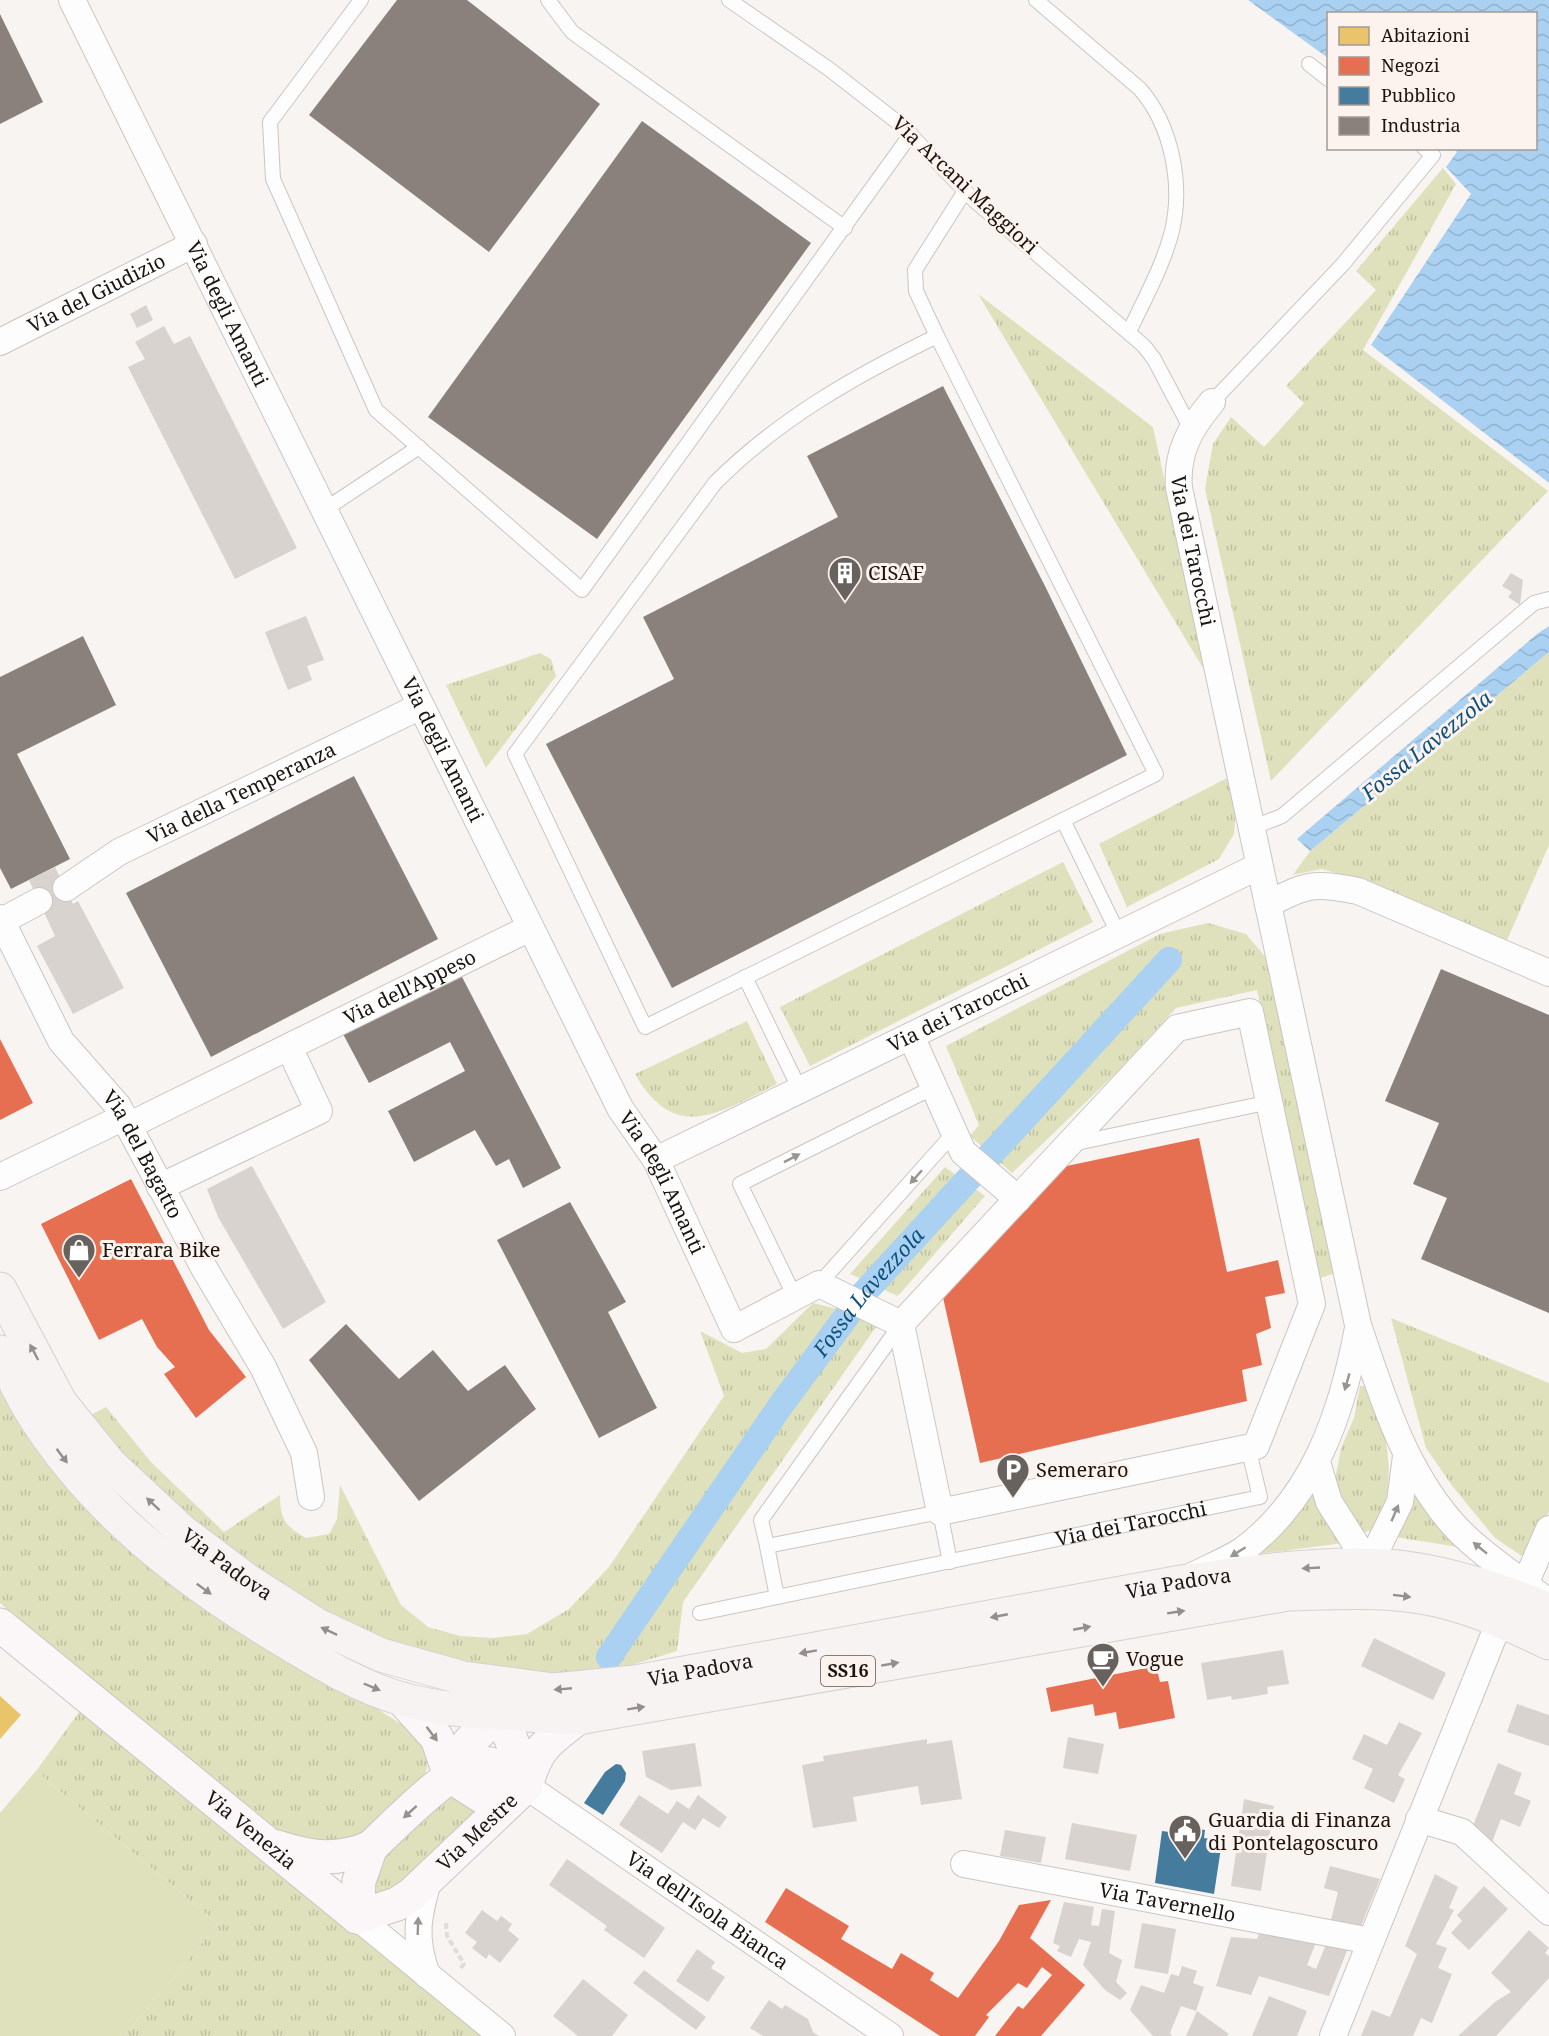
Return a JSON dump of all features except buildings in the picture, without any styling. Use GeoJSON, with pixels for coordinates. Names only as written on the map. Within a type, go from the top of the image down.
{"type":"FeatureCollection","features":[{"type":"Feature","properties":{"kind":"main road","name":"Via Padova"},"geometry":{"type":"LineString","coordinates":[[0,1288],[48,1410],[64,1459],[114,1515],[173,1566],[237,1612],[335,1671],[402,1699],[502,1698],[635,1682],[771,1672]]}},
{"type":"Feature","properties":{"kind":"main road","name":"Via Padova"},"geometry":{"type":"LineString","coordinates":[[0,1352],[48,1410],[183,1532],[248,1581],[317,1625],[381,1655],[463,1678],[502,1698],[578,1718],[771,1672],[942,1641],[1181,1582],[1261,1571],[1369,1579],[1457,1578],[1549,1610]]}},
{"type":"Feature","properties":{"kind":"main road","name":"Via Padova"},"geometry":{"type":"LineString","coordinates":[[942,1641],[1118,1621],[1369,1579]]}},
{"type":"Feature","properties":{"kind":"main road","name":"Via Padova"},"geometry":{"type":"LineString","coordinates":[[1523,1601],[1549,1643]]}},
{"type":"Feature","properties":{"kind":"street","name":"Via degli Amanti"},"geometry":{"type":"LineString","coordinates":[[72,0],[620,1108],[656,1160],[734,1329],[819,1284]]}},
{"type":"Feature","properties":{"kind":"street","name":"Via del Giudizio"},"geometry":{"type":"LineString","coordinates":[[0,342],[194,244]]}},
{"type":"Feature","properties":{"kind":"street","name":"Via dei Tarocchi"},"geometry":{"type":"LineString","coordinates":[[1212,402],[1191,429],[1180,456],[1179,488],[1358,1325],[1386,1407],[1406,1456],[1451,1522],[1523,1601]]}},
{"type":"Feature","properties":{"kind":"street","name":"Via della Temperanza"},"geometry":{"type":"LineString","coordinates":[[66,888],[119,852],[421,706]]}},
{"type":"Feature","properties":{"kind":"street","name":"Via dei Tarocchi"},"geometry":{"type":"LineString","coordinates":[[656,1160],[1259,867]]}},
{"type":"Feature","properties":{"kind":"street"},"geometry":{"type":"LineString","coordinates":[[1268,904],[1305,886],[1330,886],[1358,891],[1549,973]]}},
{"type":"Feature","properties":{"kind":"street"},"geometry":{"type":"LineString","coordinates":[[3,929],[39,901]]}},
{"type":"Feature","properties":{"kind":"street","name":"Via dell'Appeso"},"geometry":{"type":"LineString","coordinates":[[0,1177],[289,1047],[530,928]]}},
{"type":"Feature","properties":{"kind":"street","name":"Via del Bagatto"},"geometry":{"type":"LineString","coordinates":[[3,929],[61,1041],[107,1091],[126,1122],[204,1269],[263,1366],[304,1453],[311,1497]]}},
{"type":"Feature","properties":{"kind":"street"},"geometry":{"type":"LineString","coordinates":[[1250,1012],[1312,1304],[1256,1446],[940,1512],[901,1324],[1177,1028],[1250,1012]]}},
{"type":"Feature","properties":{"kind":"street"},"geometry":{"type":"LineString","coordinates":[[911,1036],[959,1143],[1018,1199]]}},
{"type":"Feature","properties":{"kind":"street"},"geometry":{"type":"LineString","coordinates":[[160,1187],[320,1111],[289,1047]]}},
{"type":"Feature","properties":{"kind":"street"},"geometry":{"type":"LineString","coordinates":[[819,1284],[901,1324]]}},
{"type":"Feature","properties":{"kind":"street"},"geometry":{"type":"LineString","coordinates":[[1312,1304],[1352,1294]]}},
{"type":"Feature","properties":{"kind":"street","name":"Via dei Tarocchi"},"geometry":{"type":"LineString","coordinates":[[1181,1582],[1249,1544],[1279,1517],[1301,1488],[1317,1462],[1340,1407],[1350,1374],[1358,1325]]}},
{"type":"Feature","properties":{"kind":"street","name":"Via dei Tarocchi"},"geometry":{"type":"LineString","coordinates":[[1369,1579],[1400,1502],[1406,1456]]}},
{"type":"Feature","properties":{"kind":"street"},"geometry":{"type":"LineString","coordinates":[[1317,1462],[1329,1502],[1369,1579]]}},
{"type":"Feature","properties":{"kind":"street"},"geometry":{"type":"LineString","coordinates":[[1333,2036],[1419,1819],[1523,1601],[1549,1529]]}},
{"type":"Feature","properties":{"kind":"street","name":"Via Venezia"},"geometry":{"type":"LineString","coordinates":[[0,1625],[502,2036]]}},
{"type":"Feature","properties":{"kind":"street","name":"Via Mestre"},"geometry":{"type":"LineString","coordinates":[[450,1776],[465,1744],[502,1698]]}},
{"type":"Feature","properties":{"kind":"street","name":"Via Mestre"},"geometry":{"type":"LineString","coordinates":[[502,1698],[526,1786]]}},
{"type":"Feature","properties":{"kind":"street"},"geometry":{"type":"LineString","coordinates":[[402,1699],[437,1738],[450,1776]]}},
{"type":"Feature","properties":{"kind":"street","name":"Via Mestre"},"geometry":{"type":"LineString","coordinates":[[371,1847],[359,1881],[357,1917],[397,1904],[429,1878],[526,1786],[533,1762],[543,1745],[578,1718]]}},
{"type":"Feature","properties":{"kind":"street","name":"Via Mestre"},"geometry":{"type":"LineString","coordinates":[[267,1843],[321,1858],[352,1855],[371,1847],[450,1776],[470,1765],[482,1763],[510,1772],[526,1786]]}},
{"type":"Feature","properties":{"kind":"street","name":"Via dell'Isola Bianca"},"geometry":{"type":"LineString","coordinates":[[526,1786],[890,2036]]}},
{"type":"Feature","properties":{"kind":"street"},"geometry":{"type":"LineString","coordinates":[[1419,1819],[1462,1832],[1549,1912]]}},
{"type":"Feature","properties":{"kind":"street","name":"Via Tavernello"},"geometry":{"type":"LineString","coordinates":[[964,1864],[1371,1941]]}},
{"type":"Feature","properties":{"kind":"street","name":"Via Mestre"},"geometry":{"type":"LineString","coordinates":[[429,1878],[417,1927],[421,1958],[436,1981]]}},
{"type":"Feature","properties":{"kind":"lane"},"geometry":{"type":"LineString","coordinates":[[361,0],[270,122],[273,180],[376,410],[582,590],[911,134]]}},
{"type":"Feature","properties":{"kind":"lane"},"geometry":{"type":"LineString","coordinates":[[548,0],[572,32],[845,228]]}},
{"type":"Feature","properties":{"kind":"lane","name":"Via Arcani Maggiori"},"geometry":{"type":"LineString","coordinates":[[729,0],[881,107],[911,134],[965,190],[1129,332],[1154,359],[1191,429]]}},
{"type":"Feature","properties":{"kind":"lane"},"geometry":{"type":"LineString","coordinates":[[1036,0],[1140,89],[1153,104],[1167,135],[1175,188],[1172,232],[1129,332]]}},
{"type":"Feature","properties":{"kind":"lane"},"geometry":{"type":"LineString","coordinates":[[1309,64],[1327,78]]}},
{"type":"Feature","properties":{"kind":"lane","name":"Via dei Tarocchi"},"geometry":{"type":"LineString","coordinates":[[1212,402],[1343,264],[1433,155],[1427,150]]}},
{"type":"Feature","properties":{"kind":"lane"},"geometry":{"type":"LineString","coordinates":[[937,336],[860,374],[813,403],[777,427],[735,463],[715,483],[515,754],[645,1027],[1156,774],[916,291],[915,270],[965,190]]}},
{"type":"Feature","properties":{"kind":"lane"},"geometry":{"type":"LineString","coordinates":[[324,510],[418,447]]}},
{"type":"Feature","properties":{"kind":"lane"},"geometry":{"type":"LineString","coordinates":[[1251,828],[1282,816],[1534,603],[1549,599]]}},
{"type":"Feature","properties":{"kind":"lane"},"geometry":{"type":"LineString","coordinates":[[1063,820],[1119,935]]}},
{"type":"Feature","properties":{"kind":"lane"},"geometry":{"type":"LineString","coordinates":[[745,977],[800,1090]]}},
{"type":"Feature","properties":{"kind":"lane"},"geometry":{"type":"LineString","coordinates":[[795,1297],[740,1184],[934,1087]]}},
{"type":"Feature","properties":{"kind":"lane"},"geometry":{"type":"LineString","coordinates":[[1068,1145],[1270,1102]]}},
{"type":"Feature","properties":{"kind":"lane"},"geometry":{"type":"LineString","coordinates":[[819,1284],[959,1143]]}},
{"type":"Feature","properties":{"kind":"lane"},"geometry":{"type":"LineString","coordinates":[[777,1597],[761,1520],[901,1324]]}},
{"type":"Feature","properties":{"kind":"lane","name":"Via dei Tarocchi"},"geometry":{"type":"LineString","coordinates":[[700,1613],[1260,1497],[1248,1447]]}},
{"type":"Feature","properties":{"kind":"lane"},"geometry":{"type":"LineString","coordinates":[[767,1546],[940,1512],[950,1562]]}},
{"type":"Feature","properties":{"kind":"path"},"geometry":{"type":"LineString","coordinates":[[436,1981],[464,1964],[447,1936],[447,1914]]}},
{"type":"Feature","properties":{"kind":"green space"},"geometry":{"type":"Polygon","coordinates":[[[1443,168],[1456,184],[1363,350],[1548,491],[1271,781],[1205,489],[1213,444],[1231,417],[1264,447],[1304,403],[1286,386],[1376,290],[1356,271],[1443,168]]]}},
{"type":"Feature","properties":{"kind":"green space"},"geometry":{"type":"Polygon","coordinates":[[[978,294],[1153,427],[1206,673],[978,294]]]}},
{"type":"Feature","properties":{"kind":"green space"},"geometry":{"type":"Polygon","coordinates":[[[1549,652],[1549,845],[1507,940],[1344,875],[1321,869],[1293,875],[1310,851],[1549,652]]]}},
{"type":"Feature","properties":{"kind":"green space"},"geometry":{"type":"Polygon","coordinates":[[[540,653],[551,659],[556,676],[486,768],[446,685],[540,653]]]}},
{"type":"Feature","properties":{"kind":"green space"},"geometry":{"type":"Polygon","coordinates":[[[1229,777],[1236,806],[1234,834],[1219,859],[1127,907],[1099,844],[1229,777]]]}},
{"type":"Feature","properties":{"kind":"green space"},"geometry":{"type":"Polygon","coordinates":[[[1063,862],[1093,922],[810,1066],[780,1007],[1063,862]]]}},
{"type":"Feature","properties":{"kind":"green space"},"geometry":{"type":"Polygon","coordinates":[[[1208,923],[1246,934],[1274,967],[1338,1272],[1320,1278],[1257,990],[1176,1008],[1114,1075],[1012,1173],[970,1136],[979,1125],[946,1046],[1160,934],[1208,923]]]}},
{"type":"Feature","properties":{"kind":"green space"},"geometry":{"type":"Polygon","coordinates":[[[747,1021],[777,1084],[737,1104],[700,1116],[683,1116],[666,1109],[651,1096],[635,1074],[747,1021]]]}},
{"type":"Feature","properties":{"kind":"green space"},"geometry":{"type":"Polygon","coordinates":[[[945,1167],[985,1196],[898,1296],[850,1274],[945,1167]]]}},
{"type":"Feature","properties":{"kind":"green space"},"geometry":{"type":"Polygon","coordinates":[[[813,1303],[841,1310],[876,1327],[683,1602],[677,1651],[625,1667],[581,1673],[519,1673],[444,1662],[306,1608],[156,1495],[87,1417],[106,1407],[151,1462],[224,1532],[280,1495],[283,1516],[293,1530],[306,1538],[329,1534],[337,1519],[340,1485],[401,1605],[428,1627],[460,1636],[493,1638],[527,1634],[569,1609],[609,1567],[724,1396],[700,1331],[742,1353],[766,1349],[813,1303]]]}},
{"type":"Feature","properties":{"kind":"green space"},"geometry":{"type":"Polygon","coordinates":[[[1391,1318],[1549,1383],[1549,1511],[1528,1560],[1495,1538],[1453,1487],[1426,1448],[1391,1318]]]}},
{"type":"Feature","properties":{"kind":"green space"},"geometry":{"type":"Polygon","coordinates":[[[0,1382],[19,1422],[370,1704],[419,1739],[427,1753],[427,1767],[422,1782],[413,1796],[366,1843],[290,1840],[491,2036],[124,2036],[218,1924],[36,1771],[98,1686],[0,1603],[0,1382]]]}},
{"type":"Feature","properties":{"kind":"green space"},"geometry":{"type":"Polygon","coordinates":[[[1360,1386],[1375,1386],[1386,1441],[1389,1474],[1384,1509],[1377,1529],[1362,1533],[1349,1512],[1335,1480],[1341,1448],[1354,1418],[1360,1386]]]}},
{"type":"Feature","properties":{"kind":"green space"},"geometry":{"type":"Polygon","coordinates":[[[1411,1484],[1465,1548],[1395,1537],[1411,1484]]]}},
{"type":"Feature","properties":{"kind":"green space"},"geometry":{"type":"Polygon","coordinates":[[[1312,1491],[1324,1516],[1344,1543],[1251,1555],[1312,1491]]]}},
{"type":"Feature","properties":{"kind":"green space"},"geometry":{"type":"Polygon","coordinates":[[[36,1771],[218,1924],[124,2036],[0,2036],[0,1813],[36,1771]]]}},
{"type":"Feature","properties":{"kind":"green space"},"geometry":{"type":"Polygon","coordinates":[[[453,1787],[495,1808],[383,1905],[365,1893],[382,1850],[453,1787]]]}},
{"type":"Feature","properties":{"kind":"water"},"geometry":{"type":"Polygon","coordinates":[[[1248,0],[1549,0],[1549,483],[1371,345],[1471,194],[1446,167],[1457,152],[1455,150],[1537,150],[1537,12],[1327,12],[1327,57],[1248,0]]]}},
{"type":"Feature","properties":{"kind":"water"},"geometry":{"type":"Polygon","coordinates":[[[1549,626],[1549,652],[1310,851],[1297,839],[1537,634],[1549,626]]]}},
{"type":"Feature","properties":{"kind":"waterway","name":"Fossa Lavezzola"},"geometry":{"type":"LineString","coordinates":[[609,1657],[781,1405],[863,1294],[1169,960]]}},
{"type":"Feature","properties":{"kind":"place","name":"CISAF"},"geometry":{"type":"Point","coordinates":[845,602]}},
{"type":"Feature","properties":{"kind":"place","name":"Ferrara Bike"},"geometry":{"type":"Point","coordinates":[79,1279]}},
{"type":"Feature","properties":{"kind":"place","name":"Semeraro"},"geometry":{"type":"Point","coordinates":[1013,1499]}},
{"type":"Feature","properties":{"kind":"place","name":"Vogue"},"geometry":{"type":"Point","coordinates":[1103,1688]}},
{"type":"Feature","properties":{"kind":"place","name":"Guardia di Finanza di Pontelagoscuro"},"geometry":{"type":"Point","coordinates":[1185,1860]}}]}
